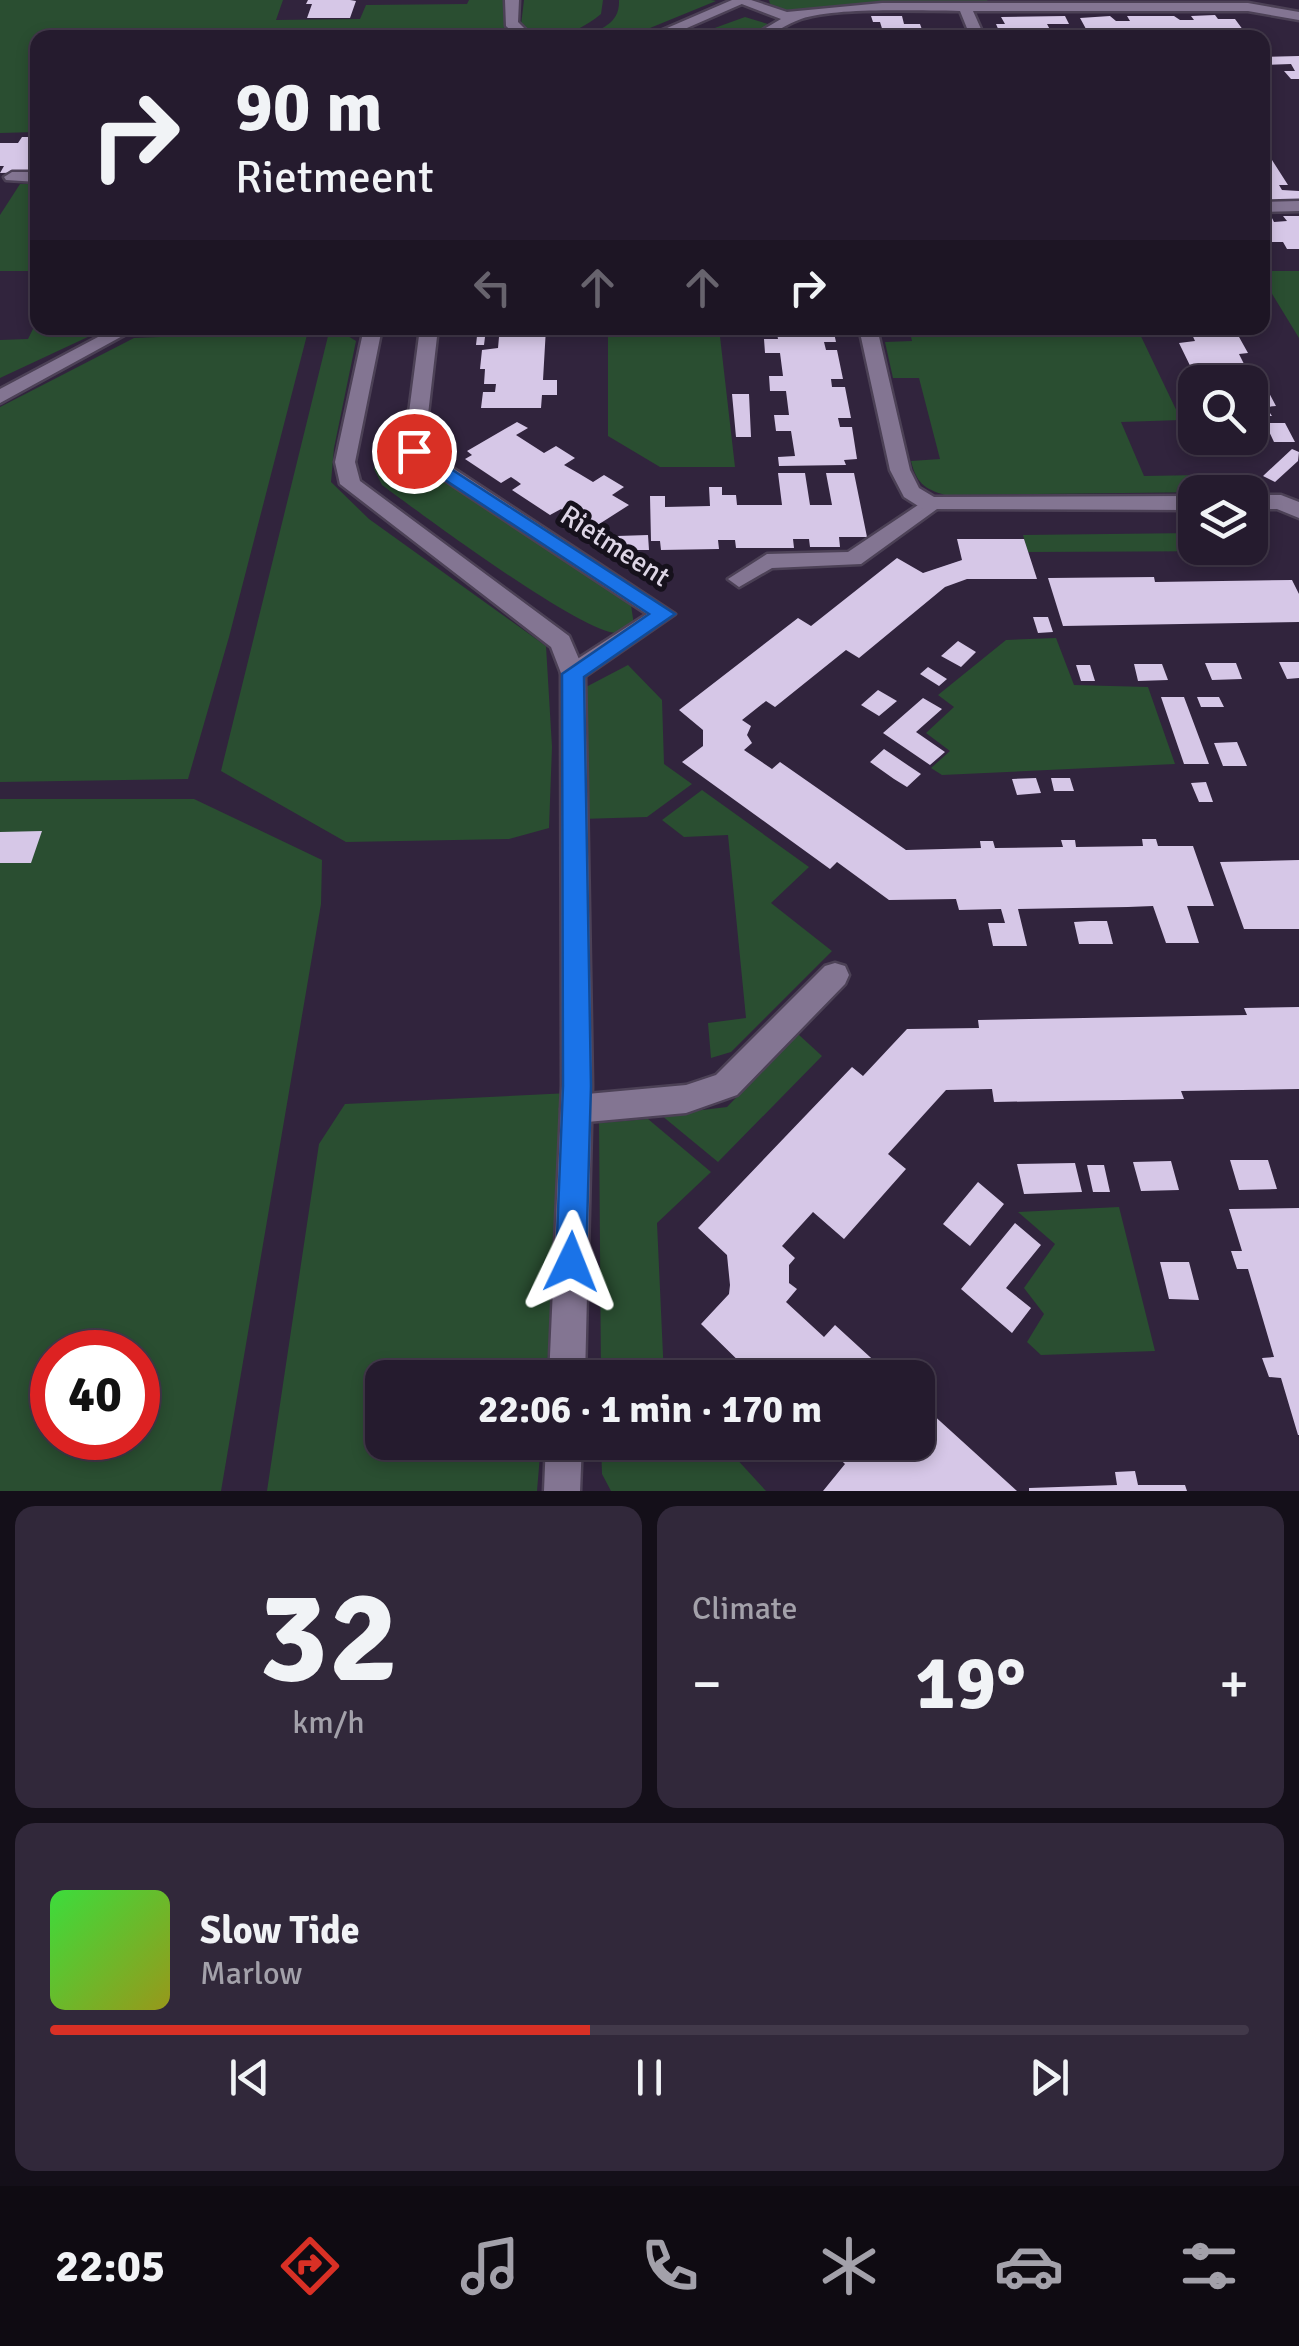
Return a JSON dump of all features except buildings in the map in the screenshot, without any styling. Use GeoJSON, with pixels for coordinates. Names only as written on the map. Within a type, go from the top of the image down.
{"type":"FeatureCollection","features":[{"type":"Feature","properties":{"kind":"street"},"geometry":{"type":"LineString","coordinates":[[512,0],[512,24],[518,30]]}},
{"type":"Feature","properties":{"kind":"street"},"geometry":{"type":"LineString","coordinates":[[670,30],[742,0],[766,11],[798,16],[871,8],[1248,7],[1299,16]]}},
{"type":"Feature","properties":{"kind":"street"},"geometry":{"type":"LineString","coordinates":[[965,8],[975,30]]}},
{"type":"Feature","properties":{"kind":"street"},"geometry":{"type":"LineString","coordinates":[[771,30],[798,16]]}},
{"type":"Feature","properties":{"kind":"street"},"geometry":{"type":"LineString","coordinates":[[12,177],[30,177]]}},
{"type":"Feature","properties":{"kind":"street"},"geometry":{"type":"LineString","coordinates":[[1270,207],[1299,206]]}},
{"type":"Feature","properties":{"kind":"street"},"geometry":{"type":"LineString","coordinates":[[0,397],[115,335]]}},
{"type":"Feature","properties":{"kind":"street"},"geometry":{"type":"LineString","coordinates":[[372,335],[345,462],[350,484],[561,642],[573,674],[576,1108],[567,1360]]}},
{"type":"Feature","properties":{"kind":"street","name":"Rietmeent"},"geometry":{"type":"LineString","coordinates":[[428,335],[414,451],[664,614],[573,674]]}},
{"type":"Feature","properties":{"kind":"street"},"geometry":{"type":"LineString","coordinates":[[870,335],[900,470],[911,492],[930,504],[1178,502]]}},
{"type":"Feature","properties":{"kind":"street"},"geometry":{"type":"LineString","coordinates":[[1268,502],[1281,502],[1299,511]]}},
{"type":"Feature","properties":{"kind":"street"},"geometry":{"type":"LineString","coordinates":[[739,578],[767,561],[853,559],[930,504]]}},
{"type":"Feature","properties":{"kind":"street"},"geometry":{"type":"LineString","coordinates":[[576,1108],[686,1100],[726,1084],[834,975]]}},
{"type":"Feature","properties":{"kind":"street"},"geometry":{"type":"LineString","coordinates":[[562,1491],[563,1460]]}},
{"type":"Feature","properties":{"kind":"green space"},"geometry":{"type":"Polygon","coordinates":[[[0,0],[283,0],[276,20],[360,19],[366,5],[504,0],[506,30],[30,30],[30,132],[0,133],[0,0]]]}},
{"type":"Feature","properties":{"kind":"green space"},"geometry":{"type":"Polygon","coordinates":[[[524,0],[603,0],[601,14],[576,30],[527,30],[521,25],[524,0]]]}},
{"type":"Feature","properties":{"kind":"green space"},"geometry":{"type":"Polygon","coordinates":[[[619,0],[716,1],[645,30],[598,30],[613,20],[619,0]]]}},
{"type":"Feature","properties":{"kind":"green space"},"geometry":{"type":"Polygon","coordinates":[[[769,0],[987,0],[990,5],[793,12],[771,7],[769,0]]]}},
{"type":"Feature","properties":{"kind":"green space"},"geometry":{"type":"Polygon","coordinates":[[[745,17],[771,25],[759,30],[709,30],[745,17]]]}},
{"type":"Feature","properties":{"kind":"green space"},"geometry":{"type":"Polygon","coordinates":[[[20,184],[30,184],[30,271],[0,271],[0,215],[20,184]]]}},
{"type":"Feature","properties":{"kind":"green space"},"geometry":{"type":"Polygon","coordinates":[[[1270,271],[1299,271],[1299,338],[1270,290],[1270,271]]]}},
{"type":"Feature","properties":{"kind":"green space"},"geometry":{"type":"Polygon","coordinates":[[[30,335],[92,335],[0,378],[0,340],[28,339],[30,335]]]}},
{"type":"Feature","properties":{"kind":"green space"},"geometry":{"type":"Polygon","coordinates":[[[307,335],[188,779],[0,782],[0,407],[134,338],[307,335]]]}},
{"type":"Feature","properties":{"kind":"green space"},"geometry":{"type":"Polygon","coordinates":[[[328,335],[346,335],[356,341],[331,482],[369,519],[546,646],[552,747],[549,828],[509,839],[346,842],[221,771],[328,335]]]}},
{"type":"Feature","properties":{"kind":"green space"},"geometry":{"type":"Polygon","coordinates":[[[608,335],[720,335],[735,467],[660,467],[608,436],[608,335]]]}},
{"type":"Feature","properties":{"kind":"green space"},"geometry":{"type":"Polygon","coordinates":[[[911,335],[1140,335],[1178,420],[1121,422],[1144,476],[1178,475],[1178,492],[945,495],[932,490],[918,479],[911,461],[940,459],[919,378],[893,378],[885,342],[912,341],[911,335]]]}},
{"type":"Feature","properties":{"kind":"green space"},"geometry":{"type":"Polygon","coordinates":[[[379,439],[631,605],[634,625],[620,633],[574,616],[429,520],[382,485],[374,469],[379,439]]]}},
{"type":"Feature","properties":{"kind":"green space"},"geometry":{"type":"Polygon","coordinates":[[[1178,533],[1178,551],[1028,552],[1023,535],[1178,533]]]}},
{"type":"Feature","properties":{"kind":"green space"},"geometry":{"type":"Polygon","coordinates":[[[1056,638],[1074,685],[1148,687],[1175,764],[942,775],[931,768],[950,751],[926,733],[954,707],[938,695],[1006,640],[1056,638]]]}},
{"type":"Feature","properties":{"kind":"green space"},"geometry":{"type":"Polygon","coordinates":[[[628,665],[662,700],[664,764],[692,784],[647,817],[581,819],[586,687],[628,665]]]}},
{"type":"Feature","properties":{"kind":"green space"},"geometry":{"type":"Polygon","coordinates":[[[702,790],[809,867],[771,903],[832,951],[731,1052],[711,1058],[708,1023],[746,1018],[728,835],[684,837],[662,820],[702,790]]]}},
{"type":"Feature","properties":{"kind":"green space"},"geometry":{"type":"Polygon","coordinates":[[[0,799],[194,799],[322,860],[321,904],[221,1491],[0,1491],[0,799]]]}},
{"type":"Feature","properties":{"kind":"green space"},"geometry":{"type":"Polygon","coordinates":[[[798,1034],[822,1056],[718,1162],[661,1115],[727,1107],[798,1034]]]}},
{"type":"Feature","properties":{"kind":"green space"},"geometry":{"type":"Polygon","coordinates":[[[570,1093],[547,1360],[365,1360],[365,1460],[540,1460],[537,1491],[267,1491],[319,1144],[345,1104],[570,1093]]]}},
{"type":"Feature","properties":{"kind":"green space"},"geometry":{"type":"Polygon","coordinates":[[[648,1119],[711,1172],[657,1223],[663,1360],[601,1360],[599,1123],[648,1119]]]}},
{"type":"Feature","properties":{"kind":"green space"},"geometry":{"type":"Polygon","coordinates":[[[1119,1207],[1155,1351],[1041,1355],[1027,1342],[1044,1314],[1024,1288],[1055,1244],[1018,1212],[1119,1207]]]}},
{"type":"Feature","properties":{"kind":"green space"},"geometry":{"type":"Polygon","coordinates":[[[602,1460],[738,1460],[766,1491],[611,1491],[602,1474],[602,1460]]]}},
{"type":"Feature","properties":{"kind":"route"},"geometry":{"type":"LineString","coordinates":[[414,451],[664,614],[573,674],[577,1086],[571,1262]]}}]}
